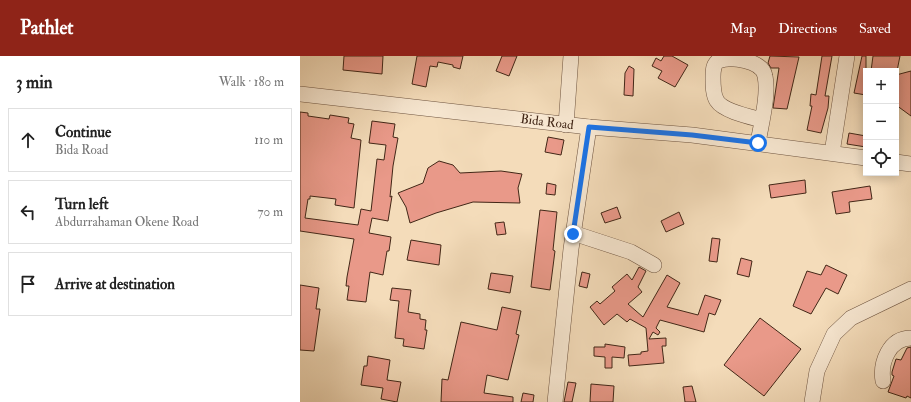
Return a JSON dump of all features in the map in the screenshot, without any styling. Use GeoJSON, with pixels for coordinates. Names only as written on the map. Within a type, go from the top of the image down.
{"type":"FeatureCollection","features":[{"type":"Feature","properties":{"kind":"street"},"geometry":{"type":"LineString","coordinates":[[566,125],[572,56]]}},
{"type":"Feature","properties":{"kind":"street"},"geometry":{"type":"LineString","coordinates":[[832,153],[847,56]]}},
{"type":"Feature","properties":{"kind":"street"},"geometry":{"type":"LineString","coordinates":[[758,143],[762,120],[766,90],[765,75],[759,67],[751,61],[738,58],[729,58],[717,62],[713,67],[713,74],[714,91],[717,102],[728,109],[762,120]]}},
{"type":"Feature","properties":{"kind":"street","name":"Bida Road"},"geometry":{"type":"LineString","coordinates":[[300,94],[566,125],[692,135],[863,158]]}},
{"type":"Feature","properties":{"kind":"street"},"geometry":{"type":"LineString","coordinates":[[555,402],[573,234],[589,127]]}},
{"type":"Feature","properties":{"kind":"street"},"geometry":{"type":"LineString","coordinates":[[899,162],[911,164]]}},
{"type":"Feature","properties":{"kind":"street"},"geometry":{"type":"LineString","coordinates":[[573,234],[631,252],[654,265]]}},
{"type":"Feature","properties":{"kind":"street"},"geometry":{"type":"LineString","coordinates":[[812,402],[817,371],[834,334],[851,318],[911,289]]}},
{"type":"Feature","properties":{"kind":"street"},"geometry":{"type":"LineString","coordinates":[[883,381],[881,370],[885,356],[893,345],[904,338],[911,338]]}},
{"type":"Feature","properties":{"kind":"building"},"geometry":{"type":"Polygon","coordinates":[[[344,56],[383,56],[382,74],[343,70],[344,56]]]}},
{"type":"Feature","properties":{"kind":"building"},"geometry":{"type":"Polygon","coordinates":[[[417,56],[463,56],[460,69],[453,67],[453,65],[438,62],[437,67],[430,66],[426,87],[412,84],[417,56]]]}},
{"type":"Feature","properties":{"kind":"building"},"geometry":{"type":"Polygon","coordinates":[[[502,56],[517,56],[509,76],[496,71],[502,56]]]}},
{"type":"Feature","properties":{"kind":"building"},"geometry":{"type":"Polygon","coordinates":[[[664,56],[672,56],[688,65],[675,87],[658,78],[662,71],[652,66],[656,58],[661,61],[664,56]]]}},
{"type":"Feature","properties":{"kind":"building"},"geometry":{"type":"Polygon","coordinates":[[[770,56],[799,57],[787,109],[773,108],[779,68],[771,68],[768,63],[770,56]]]}},
{"type":"Feature","properties":{"kind":"building"},"geometry":{"type":"Polygon","coordinates":[[[822,56],[832,56],[825,96],[829,96],[828,108],[821,133],[807,130],[812,106],[810,106],[811,94],[816,95],[822,56]]]}},
{"type":"Feature","properties":{"kind":"building"},"geometry":{"type":"Polygon","coordinates":[[[862,56],[866,56],[866,68],[863,68],[863,94],[854,93],[862,56]]]}},
{"type":"Feature","properties":{"kind":"building"},"geometry":{"type":"Polygon","coordinates":[[[873,56],[900,56],[898,68],[871,68],[873,56]]]}},
{"type":"Feature","properties":{"kind":"building"},"geometry":{"type":"Polygon","coordinates":[[[629,66],[634,69],[633,96],[624,95],[625,73],[629,66]]]}},
{"type":"Feature","properties":{"kind":"building"},"geometry":{"type":"Polygon","coordinates":[[[911,71],[911,116],[899,107],[899,74],[911,71]]]}},
{"type":"Feature","properties":{"kind":"building"},"geometry":{"type":"Polygon","coordinates":[[[300,112],[308,113],[308,116],[329,119],[330,115],[349,118],[348,123],[354,124],[351,138],[361,140],[354,208],[335,205],[336,199],[310,196],[310,199],[308,199],[305,218],[358,225],[361,209],[371,211],[377,159],[384,160],[386,145],[369,143],[372,121],[395,124],[393,137],[398,138],[393,166],[390,197],[392,196],[388,221],[372,218],[369,233],[391,237],[389,251],[387,251],[383,275],[370,272],[366,302],[347,300],[349,286],[346,286],[347,277],[354,239],[300,231],[300,112]]]}},
{"type":"Feature","properties":{"kind":"building"},"geometry":{"type":"Polygon","coordinates":[[[849,133],[863,135],[863,147],[847,144],[849,133]]]}},
{"type":"Feature","properties":{"kind":"building"},"geometry":{"type":"Polygon","coordinates":[[[548,137],[564,140],[561,155],[545,152],[548,137]]]}},
{"type":"Feature","properties":{"kind":"building"},"geometry":{"type":"Polygon","coordinates":[[[439,161],[453,165],[460,173],[501,171],[522,174],[518,188],[520,203],[473,202],[436,213],[410,223],[406,207],[398,193],[423,183],[428,168],[439,161]]]}},
{"type":"Feature","properties":{"kind":"building"},"geometry":{"type":"Polygon","coordinates":[[[805,180],[806,193],[771,198],[769,185],[805,180]]]}},
{"type":"Feature","properties":{"kind":"building"},"geometry":{"type":"Polygon","coordinates":[[[547,183],[556,185],[555,195],[546,194],[547,183]]]}},
{"type":"Feature","properties":{"kind":"building"},"geometry":{"type":"Polygon","coordinates":[[[870,186],[872,199],[849,202],[850,212],[836,214],[832,192],[870,186]]]}},
{"type":"Feature","properties":{"kind":"building"},"geometry":{"type":"Polygon","coordinates":[[[617,207],[621,218],[605,223],[601,213],[617,207]]]}},
{"type":"Feature","properties":{"kind":"building"},"geometry":{"type":"Polygon","coordinates":[[[540,210],[557,212],[553,250],[555,251],[550,290],[531,287],[540,210]]]}},
{"type":"Feature","properties":{"kind":"building"},"geometry":{"type":"Polygon","coordinates":[[[679,212],[684,224],[666,232],[661,221],[679,212]]]}},
{"type":"Feature","properties":{"kind":"building"},"geometry":{"type":"Polygon","coordinates":[[[504,222],[506,234],[497,235],[495,223],[504,222]]]}},
{"type":"Feature","properties":{"kind":"building"},"geometry":{"type":"Polygon","coordinates":[[[712,238],[720,239],[717,262],[709,261],[712,238]]]}},
{"type":"Feature","properties":{"kind":"building"},"geometry":{"type":"Polygon","coordinates":[[[411,240],[441,245],[439,265],[407,260],[411,240]]]}},
{"type":"Feature","properties":{"kind":"building"},"geometry":{"type":"Polygon","coordinates":[[[741,258],[752,261],[749,277],[737,274],[741,258]]]}},
{"type":"Feature","properties":{"kind":"building"},"geometry":{"type":"Polygon","coordinates":[[[826,265],[847,275],[838,294],[826,288],[811,314],[793,306],[807,271],[821,275],[826,265]]]}},
{"type":"Feature","properties":{"kind":"building"},"geometry":{"type":"Polygon","coordinates":[[[639,267],[646,271],[638,287],[642,292],[628,304],[643,317],[667,275],[680,283],[667,307],[698,315],[705,295],[721,300],[715,315],[709,313],[704,332],[660,320],[656,328],[660,332],[658,335],[653,332],[649,339],[666,338],[666,346],[662,346],[664,363],[629,366],[628,355],[641,354],[641,352],[648,351],[646,328],[630,319],[627,322],[617,314],[604,325],[590,307],[597,301],[600,304],[615,291],[612,287],[627,274],[632,280],[639,267]]]}},
{"type":"Feature","properties":{"kind":"building"},"geometry":{"type":"Polygon","coordinates":[[[582,272],[590,274],[587,288],[579,286],[582,272]]]}},
{"type":"Feature","properties":{"kind":"building"},"geometry":{"type":"Polygon","coordinates":[[[491,273],[513,276],[510,293],[488,289],[491,273]]]}},
{"type":"Feature","properties":{"kind":"building"},"geometry":{"type":"Polygon","coordinates":[[[300,285],[319,288],[316,309],[320,309],[314,351],[300,350],[300,285]]]}},
{"type":"Feature","properties":{"kind":"building"},"geometry":{"type":"Polygon","coordinates":[[[392,288],[411,290],[408,312],[420,314],[420,319],[426,320],[425,330],[427,330],[424,349],[403,346],[404,339],[395,338],[399,301],[390,300],[392,288]]]}},
{"type":"Feature","properties":{"kind":"building"},"geometry":{"type":"Polygon","coordinates":[[[502,307],[521,311],[516,334],[519,335],[508,380],[487,375],[484,393],[513,397],[513,402],[441,402],[442,379],[448,380],[461,322],[497,330],[502,307]]]}},
{"type":"Feature","properties":{"kind":"building"},"geometry":{"type":"Polygon","coordinates":[[[760,318],[801,349],[764,396],[724,365],[760,318]]]}},
{"type":"Feature","properties":{"kind":"building"},"geometry":{"type":"Polygon","coordinates":[[[605,344],[625,347],[624,358],[612,357],[612,368],[605,368],[605,357],[594,356],[594,347],[605,347],[605,344]]]}},
{"type":"Feature","properties":{"kind":"building"},"geometry":{"type":"Polygon","coordinates":[[[911,347],[911,398],[907,396],[906,398],[888,392],[894,376],[892,375],[892,372],[896,359],[901,360],[907,348],[911,347]]]}},
{"type":"Feature","properties":{"kind":"building"},"geometry":{"type":"Polygon","coordinates":[[[368,356],[390,360],[387,380],[401,382],[397,402],[381,399],[383,388],[361,385],[364,366],[367,366],[368,356]]]}},
{"type":"Feature","properties":{"kind":"building"},"geometry":{"type":"Polygon","coordinates":[[[568,382],[576,383],[572,402],[564,402],[568,382]]]}},
{"type":"Feature","properties":{"kind":"building"},"geometry":{"type":"Polygon","coordinates":[[[591,384],[614,386],[613,402],[590,402],[591,384]]]}},
{"type":"Feature","properties":{"kind":"building"},"geometry":{"type":"Polygon","coordinates":[[[692,386],[696,402],[685,402],[683,387],[692,386]]]}},
{"type":"Feature","properties":{"kind":"building"},"geometry":{"type":"Polygon","coordinates":[[[523,393],[534,395],[533,402],[521,402],[523,393]]]}},
{"type":"Feature","properties":{"kind":"route"},"geometry":{"type":"LineString","coordinates":[[573,234],[589,127],[692,135],[758,143]]}}]}
